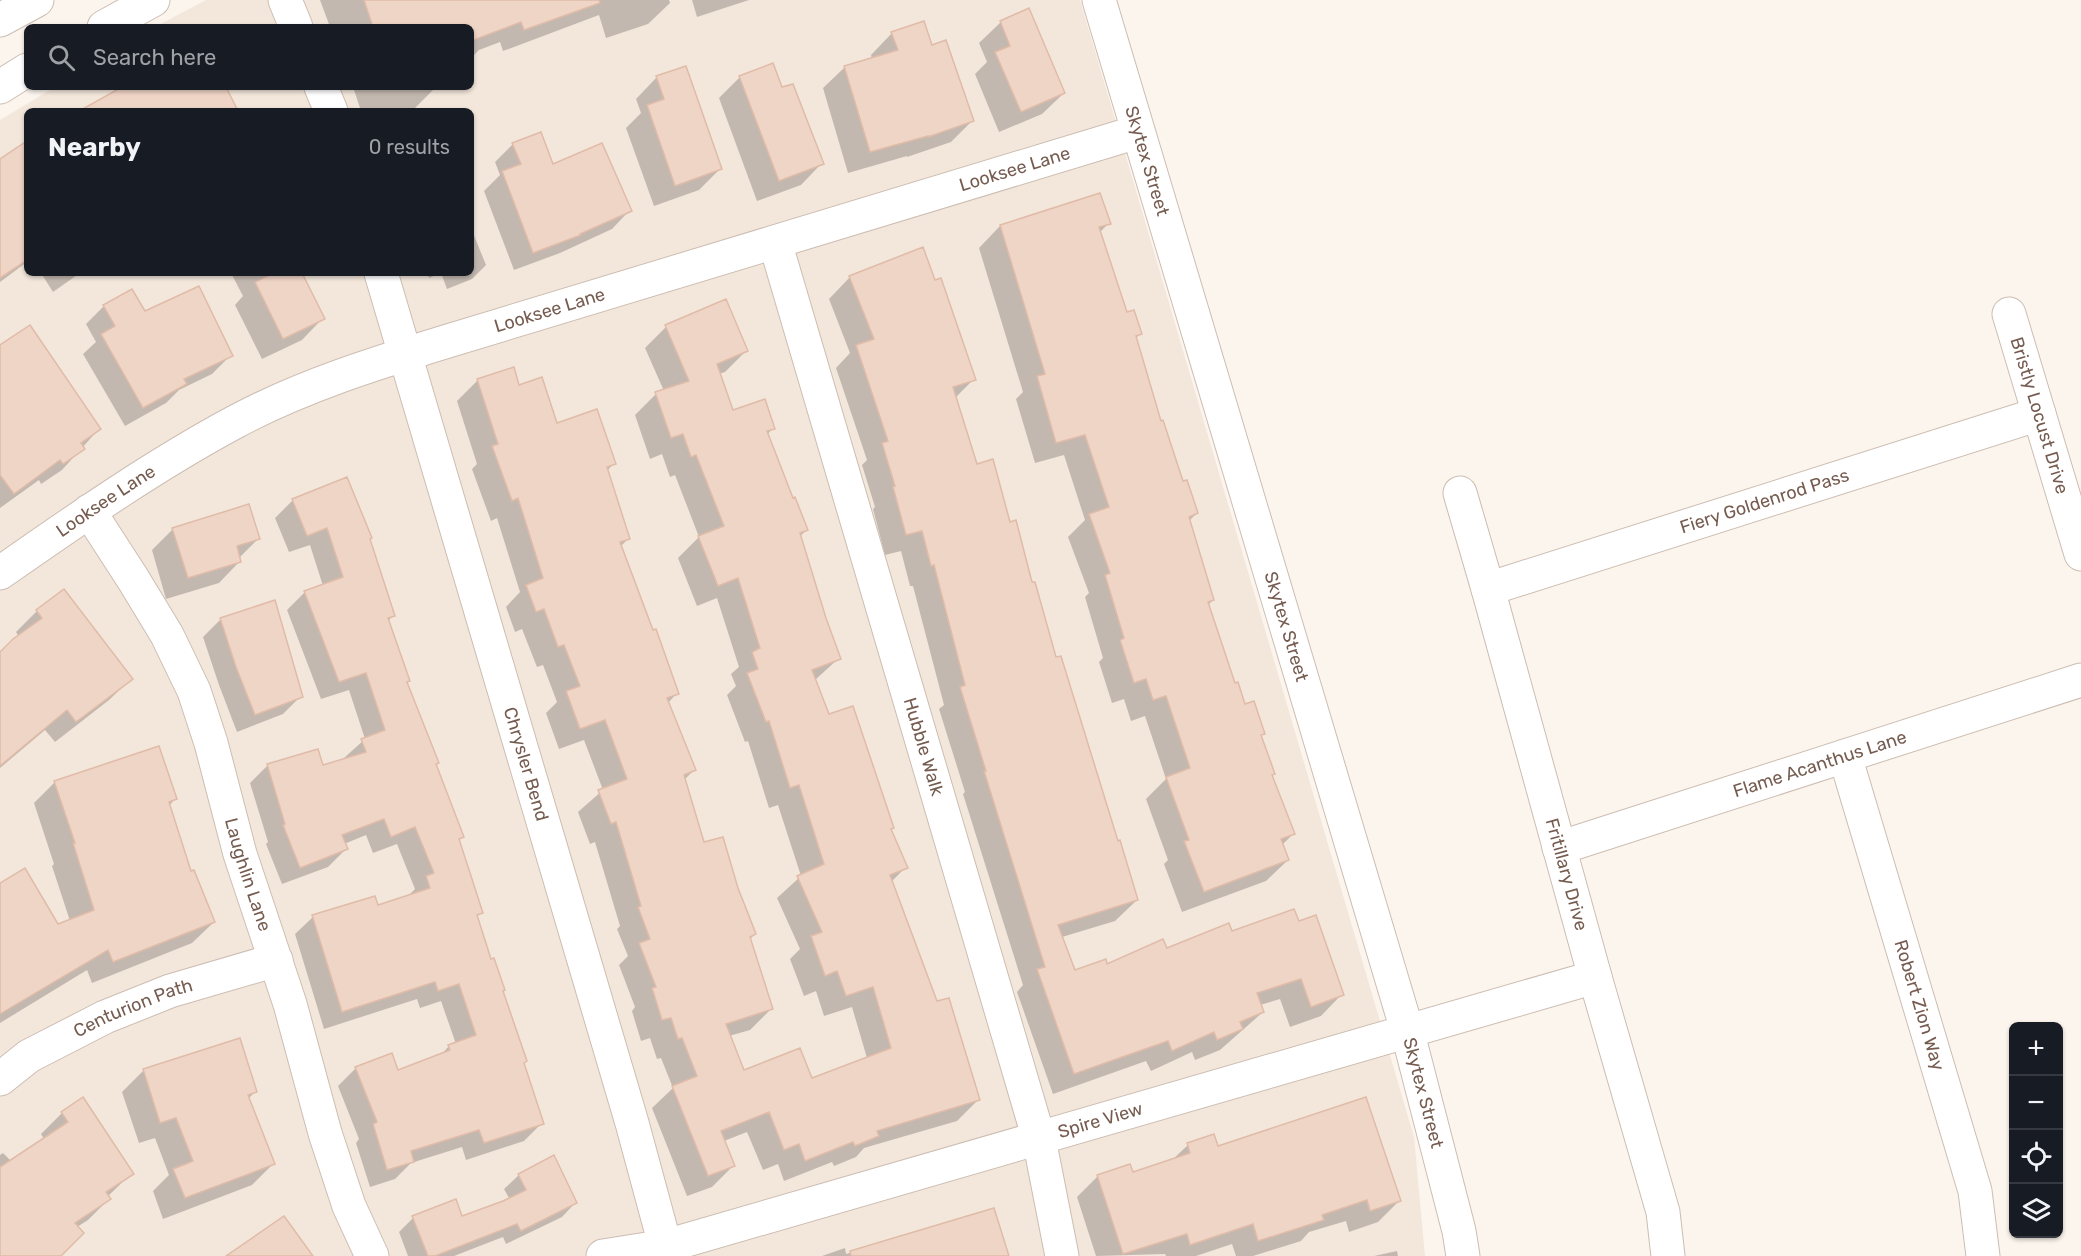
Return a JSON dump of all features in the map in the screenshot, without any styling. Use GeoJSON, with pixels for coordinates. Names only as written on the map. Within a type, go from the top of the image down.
{"type":"FeatureCollection","features":[{"type":"Feature","properties":{"kind":"street"},"geometry":{"type":"LineString","coordinates":[[0,20],[38,0]]}},
{"type":"Feature","properties":{"kind":"street"},"geometry":{"type":"LineString","coordinates":[[109,24],[153,0]]}},
{"type":"Feature","properties":{"kind":"street"},"geometry":{"type":"LineString","coordinates":[[285,0],[295,24]]}},
{"type":"Feature","properties":{"kind":"street","name":"Skytex Street"},"geometry":{"type":"LineString","coordinates":[[1099,0],[1407,1030],[1459,1231],[1463,1256]]}},
{"type":"Feature","properties":{"kind":"street"},"geometry":{"type":"LineString","coordinates":[[0,87],[24,72]]}},
{"type":"Feature","properties":{"kind":"street"},"geometry":{"type":"LineString","coordinates":[[322,90],[330,108]]}},
{"type":"Feature","properties":{"kind":"street","name":"Looksee Lane"},"geometry":{"type":"LineString","coordinates":[[0,573],[89,511],[235,422],[303,390],[404,354],[1137,132]]}},
{"type":"Feature","properties":{"kind":"street","name":"Hubble Walk"},"geometry":{"type":"LineString","coordinates":[[775,242],[1039,1139],[1062,1256]]}},
{"type":"Feature","properties":{"kind":"street","name":"Chrysler Bend"},"geometry":{"type":"LineString","coordinates":[[382,276],[632,1123],[667,1251]]}},
{"type":"Feature","properties":{"kind":"street","name":"Bristly Locust Drive"},"geometry":{"type":"LineString","coordinates":[[2009,314],[2081,554]]}},
{"type":"Feature","properties":{"kind":"street","name":"Fiery Goldenrod Pass"},"geometry":{"type":"LineString","coordinates":[[1488,590],[2039,414]]}},
{"type":"Feature","properties":{"kind":"street","name":"Fritillary Drive"},"geometry":{"type":"LineString","coordinates":[[1460,493],[1663,1212],[1668,1256]]}},
{"type":"Feature","properties":{"kind":"street","name":"Laughlin Lane"},"geometry":{"type":"LineString","coordinates":[[89,511],[134,579],[167,635],[194,691],[211,743],[240,854],[276,960],[325,1133],[349,1206],[372,1256]]}},
{"type":"Feature","properties":{"kind":"street","name":"Flame Acanthus Lane"},"geometry":{"type":"LineString","coordinates":[[1559,848],[2081,680]]}},
{"type":"Feature","properties":{"kind":"street","name":"Robert Zion Way"},"geometry":{"type":"LineString","coordinates":[[1845,756],[1975,1191],[1983,1256]]}},
{"type":"Feature","properties":{"kind":"street","name":"Centurion Path"},"geometry":{"type":"LineString","coordinates":[[0,1079],[29,1056],[105,1017],[179,988],[276,960]]}},
{"type":"Feature","properties":{"kind":"street","name":"Spire View"},"geometry":{"type":"LineString","coordinates":[[603,1256],[667,1251],[1595,976]]}},
{"type":"Feature","properties":{"kind":"shaded area"},"geometry":{"type":"Polygon","coordinates":[[[206,0],[1080,0],[1414,1137],[1425,1256],[0,1256],[0,120],[50,90],[474,90],[474,24],[161,24],[206,0]]]}},
{"type":"Feature","properties":{"kind":"building"},"geometry":{"type":"Polygon","coordinates":[[[364,0],[599,0],[600,3],[524,30],[521,22],[474,40],[474,24],[372,24],[364,0]]]}},
{"type":"Feature","properties":{"kind":"building"},"geometry":{"type":"Polygon","coordinates":[[[1029,8],[1065,93],[1021,112],[995,52],[1010,46],[1000,21],[1029,8]]]}},
{"type":"Feature","properties":{"kind":"building"},"geometry":{"type":"Polygon","coordinates":[[[924,21],[932,45],[946,40],[974,121],[928,137],[870,152],[844,66],[898,50],[891,32],[924,21]]]}},
{"type":"Feature","properties":{"kind":"building"},"geometry":{"type":"Polygon","coordinates":[[[773,63],[782,87],[793,84],[824,164],[779,181],[739,76],[773,63]]]}},
{"type":"Feature","properties":{"kind":"building"},"geometry":{"type":"Polygon","coordinates":[[[686,66],[722,169],[675,186],[647,105],[664,99],[656,76],[686,66]]]}},
{"type":"Feature","properties":{"kind":"building"},"geometry":{"type":"Polygon","coordinates":[[[117,90],[228,90],[236,108],[84,108],[117,90]]]}},
{"type":"Feature","properties":{"kind":"building"},"geometry":{"type":"Polygon","coordinates":[[[541,132],[553,164],[602,143],[632,211],[581,235],[533,253],[502,171],[521,164],[512,143],[541,132]]]}},
{"type":"Feature","properties":{"kind":"building"},"geometry":{"type":"Polygon","coordinates":[[[24,143],[24,262],[0,278],[0,159],[24,143]]]}},
{"type":"Feature","properties":{"kind":"building"},"geometry":{"type":"Polygon","coordinates":[[[1100,193],[1111,224],[1099,227],[1127,312],[1134,310],[1142,334],[1136,336],[1161,421],[1163,420],[1183,481],[1187,480],[1198,513],[1189,517],[1214,600],[1208,602],[1235,683],[1238,682],[1245,704],[1254,701],[1265,734],[1261,735],[1275,774],[1272,775],[1295,834],[1281,839],[1289,860],[1204,892],[1184,841],[1189,840],[1166,777],[1190,768],[1166,696],[1153,700],[1146,679],[1134,683],[1120,640],[1124,638],[1105,575],[1110,573],[1089,514],[1109,507],[1085,435],[1056,443],[1037,376],[1045,374],[1000,225],[1100,193]]]}},
{"type":"Feature","properties":{"kind":"building"},"geometry":{"type":"Polygon","coordinates":[[[923,247],[935,280],[941,278],[976,380],[953,387],[977,464],[993,459],[1010,522],[1016,520],[1032,582],[1035,582],[1056,657],[1061,656],[1138,900],[1058,925],[1075,970],[1106,959],[1107,964],[1163,939],[1167,948],[1229,923],[1232,931],[1294,909],[1299,921],[1316,915],[1344,995],[1311,1007],[1301,979],[1257,993],[1264,1012],[1240,1022],[1243,1029],[1217,1040],[1214,1032],[1172,1051],[1168,1041],[1074,1074],[1037,969],[1045,967],[960,687],[965,685],[934,565],[931,566],[922,531],[906,535],[882,443],[888,441],[856,345],[874,339],[849,276],[923,247]]]}},
{"type":"Feature","properties":{"kind":"building"},"geometry":{"type":"Polygon","coordinates":[[[268,276],[304,276],[325,319],[283,339],[255,282],[268,276]]]}},
{"type":"Feature","properties":{"kind":"building"},"geometry":{"type":"Polygon","coordinates":[[[199,286],[233,356],[184,379],[187,384],[143,408],[101,334],[115,326],[103,305],[132,289],[145,311],[199,286]]]}},
{"type":"Feature","properties":{"kind":"building"},"geometry":{"type":"Polygon","coordinates":[[[726,299],[748,351],[717,364],[733,410],[765,399],[775,429],[767,431],[808,530],[800,533],[841,659],[812,670],[829,714],[853,706],[894,828],[891,829],[908,868],[890,875],[937,1001],[949,998],[980,1100],[877,1131],[879,1136],[855,1146],[853,1142],[805,1161],[799,1144],[784,1150],[769,1112],[721,1131],[735,1166],[708,1176],[672,1086],[697,1076],[682,1038],[678,1039],[671,1018],[662,1020],[652,988],[656,987],[639,943],[650,939],[638,907],[641,906],[616,822],[611,824],[598,790],[627,779],[605,720],[580,729],[566,691],[580,686],[564,645],[558,647],[544,609],[536,612],[526,585],[543,578],[518,498],[512,501],[492,446],[498,444],[477,379],[514,367],[519,385],[542,377],[557,423],[597,409],[616,464],[607,467],[630,539],[620,542],[653,630],[656,629],[679,694],[667,698],[696,770],[684,775],[704,842],[723,837],[738,888],[756,934],[750,937],[773,1009],[726,1024],[744,1070],[800,1048],[812,1078],[891,1048],[873,987],[846,996],[837,971],[825,976],[811,936],[822,932],[797,876],[824,864],[799,785],[790,788],[769,721],[766,722],[747,673],[758,669],[752,652],[760,648],[738,578],[718,586],[698,536],[724,526],[696,455],[691,457],[683,434],[671,438],[655,392],[689,381],[665,325],[726,299]]]}},
{"type":"Feature","properties":{"kind":"building"},"geometry":{"type":"Polygon","coordinates":[[[30,325],[101,429],[81,443],[85,449],[63,464],[60,460],[14,494],[0,475],[0,345],[30,325]]]}},
{"type":"Feature","properties":{"kind":"building"},"geometry":{"type":"Polygon","coordinates":[[[347,477],[372,538],[370,539],[395,616],[388,618],[410,681],[407,682],[439,763],[436,764],[464,837],[459,839],[483,913],[477,915],[491,959],[494,958],[505,990],[503,991],[527,1061],[524,1063],[544,1124],[484,1143],[479,1130],[411,1151],[414,1162],[387,1170],[373,1124],[377,1122],[355,1067],[392,1053],[398,1070],[450,1050],[448,1045],[476,1035],[459,984],[438,991],[435,982],[342,1012],[312,915],[375,896],[378,905],[430,888],[426,876],[434,873],[415,827],[391,837],[384,819],[342,835],[348,849],[300,868],[283,825],[285,824],[267,764],[318,749],[323,765],[366,752],[361,739],[385,730],[366,673],[339,682],[304,591],[343,577],[327,528],[307,536],[292,499],[347,477]]]}},
{"type":"Feature","properties":{"kind":"building"},"geometry":{"type":"Polygon","coordinates":[[[249,504],[260,539],[237,546],[241,562],[188,578],[172,528],[249,504]]]}},
{"type":"Feature","properties":{"kind":"building"},"geometry":{"type":"Polygon","coordinates":[[[64,589],[133,679],[76,722],[67,710],[0,766],[0,652],[13,639],[42,618],[36,610],[64,589]]]}},
{"type":"Feature","properties":{"kind":"building"},"geometry":{"type":"Polygon","coordinates":[[[275,600],[303,697],[255,715],[220,618],[275,600]]]}},
{"type":"Feature","properties":{"kind":"building"},"geometry":{"type":"Polygon","coordinates":[[[159,746],[177,799],[169,802],[191,871],[194,870],[215,922],[113,962],[108,950],[0,1014],[0,883],[25,868],[58,924],[94,910],[54,781],[159,746]]]}},
{"type":"Feature","properties":{"kind":"building"},"geometry":{"type":"Polygon","coordinates":[[[240,1038],[257,1092],[248,1095],[275,1164],[185,1198],[173,1169],[193,1161],[176,1118],[160,1123],[143,1069],[240,1038]]]}},
{"type":"Feature","properties":{"kind":"building"},"geometry":{"type":"Polygon","coordinates":[[[83,1097],[134,1174],[106,1192],[111,1199],[75,1223],[84,1233],[61,1256],[0,1256],[0,1167],[68,1122],[61,1112],[83,1097]]]}},
{"type":"Feature","properties":{"kind":"building"},"geometry":{"type":"Polygon","coordinates":[[[1366,1097],[1401,1201],[1370,1211],[1367,1200],[1322,1215],[1324,1220],[1258,1241],[1253,1224],[1190,1245],[1187,1234],[1123,1254],[1097,1175],[1130,1164],[1133,1172],[1190,1153],[1187,1143],[1214,1134],[1218,1146],[1366,1097]]]}},
{"type":"Feature","properties":{"kind":"building"},"geometry":{"type":"Polygon","coordinates":[[[554,1155],[577,1203],[521,1231],[517,1224],[435,1256],[428,1256],[412,1216],[456,1199],[462,1216],[503,1201],[526,1190],[518,1174],[554,1155]]]}},
{"type":"Feature","properties":{"kind":"building"},"geometry":{"type":"Polygon","coordinates":[[[994,1208],[1009,1256],[851,1256],[850,1251],[994,1208]]]}},
{"type":"Feature","properties":{"kind":"building"},"geometry":{"type":"Polygon","coordinates":[[[284,1216],[313,1256],[226,1256],[284,1216]]]}}]}
